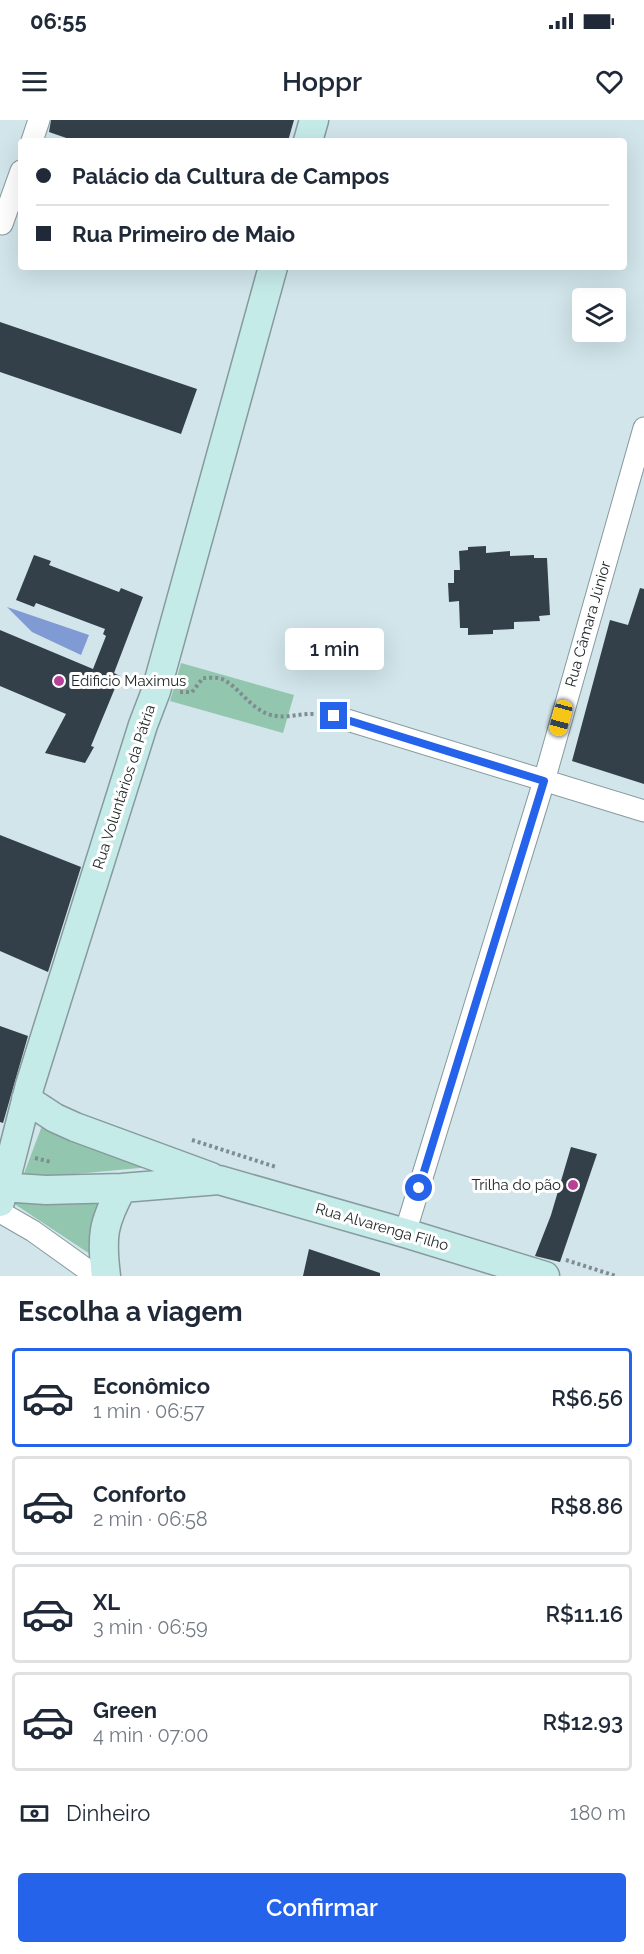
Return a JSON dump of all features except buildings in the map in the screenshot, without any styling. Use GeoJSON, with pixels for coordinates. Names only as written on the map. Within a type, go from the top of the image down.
{"type":"FeatureCollection","features":[{"type":"Feature","properties":{"kind":"main road"},"geometry":{"type":"LineString","coordinates":[[309,138],[314,120]]}},
{"type":"Feature","properties":{"kind":"main road","name":"Rua Voluntários da Pátria"},"geometry":{"type":"LineString","coordinates":[[1,1197],[26,1099],[142,725],[156,691],[272,270]]}},
{"type":"Feature","properties":{"kind":"main road","name":"Rua Alvarenga Filho"},"geometry":{"type":"LineString","coordinates":[[26,1099],[55,1118],[75,1127],[219,1180],[545,1276]]}},
{"type":"Feature","properties":{"kind":"main road","name":"Rua Alvarenga Filho"},"geometry":{"type":"LineString","coordinates":[[1,1197],[45,1190],[122,1188],[219,1180]]}},
{"type":"Feature","properties":{"kind":"main road"},"geometry":{"type":"LineString","coordinates":[[106,1276],[103,1234],[108,1213],[122,1188]]}},
{"type":"Feature","properties":{"kind":"street"},"geometry":{"type":"LineString","coordinates":[[33,138],[39,120]]}},
{"type":"Feature","properties":{"kind":"street"},"geometry":{"type":"LineString","coordinates":[[2,224],[18,179]]}},
{"type":"Feature","properties":{"kind":"street","name":"Rua Câmara Júnior"},"geometry":{"type":"LineString","coordinates":[[405,1233],[544,781],[644,428]]}},
{"type":"Feature","properties":{"kind":"street"},"geometry":{"type":"LineString","coordinates":[[334,716],[644,811]]}},
{"type":"Feature","properties":{"kind":"street"},"geometry":{"type":"LineString","coordinates":[[1,1197],[33,1231],[96,1276]]}},
{"type":"Feature","properties":{"kind":"path"},"geometry":{"type":"LineString","coordinates":[[156,691],[192,692],[203,678],[220,678],[266,713],[282,718],[306,714],[334,716]]}},
{"type":"Feature","properties":{"kind":"green space"},"geometry":{"type":"Polygon","coordinates":[[[181,663],[294,695],[283,733],[170,701],[181,663]]]}},
{"type":"Feature","properties":{"kind":"green space"},"geometry":{"type":"Polygon","coordinates":[[[43,1123],[161,1166],[22,1179],[43,1123]]]}},
{"type":"Feature","properties":{"kind":"green space"},"geometry":{"type":"Polygon","coordinates":[[[108,1196],[90,1254],[4,1197],[108,1196]]]}},
{"type":"Feature","properties":{"kind":"water"},"geometry":{"type":"Polygon","coordinates":[[[7,607],[89,635],[81,655],[32,632],[7,607]]]}},
{"type":"Feature","properties":{"kind":"place","name":"Edificio Maximus"},"geometry":{"type":"Point","coordinates":[59,681]}},
{"type":"Feature","properties":{"kind":"place","name":"Trilha do pão"},"geometry":{"type":"Point","coordinates":[573,1185]}},
{"type":"Feature","properties":{"kind":"route"},"geometry":{"type":"LineString","coordinates":[[334,716],[544,781],[419,1188]]}}]}
